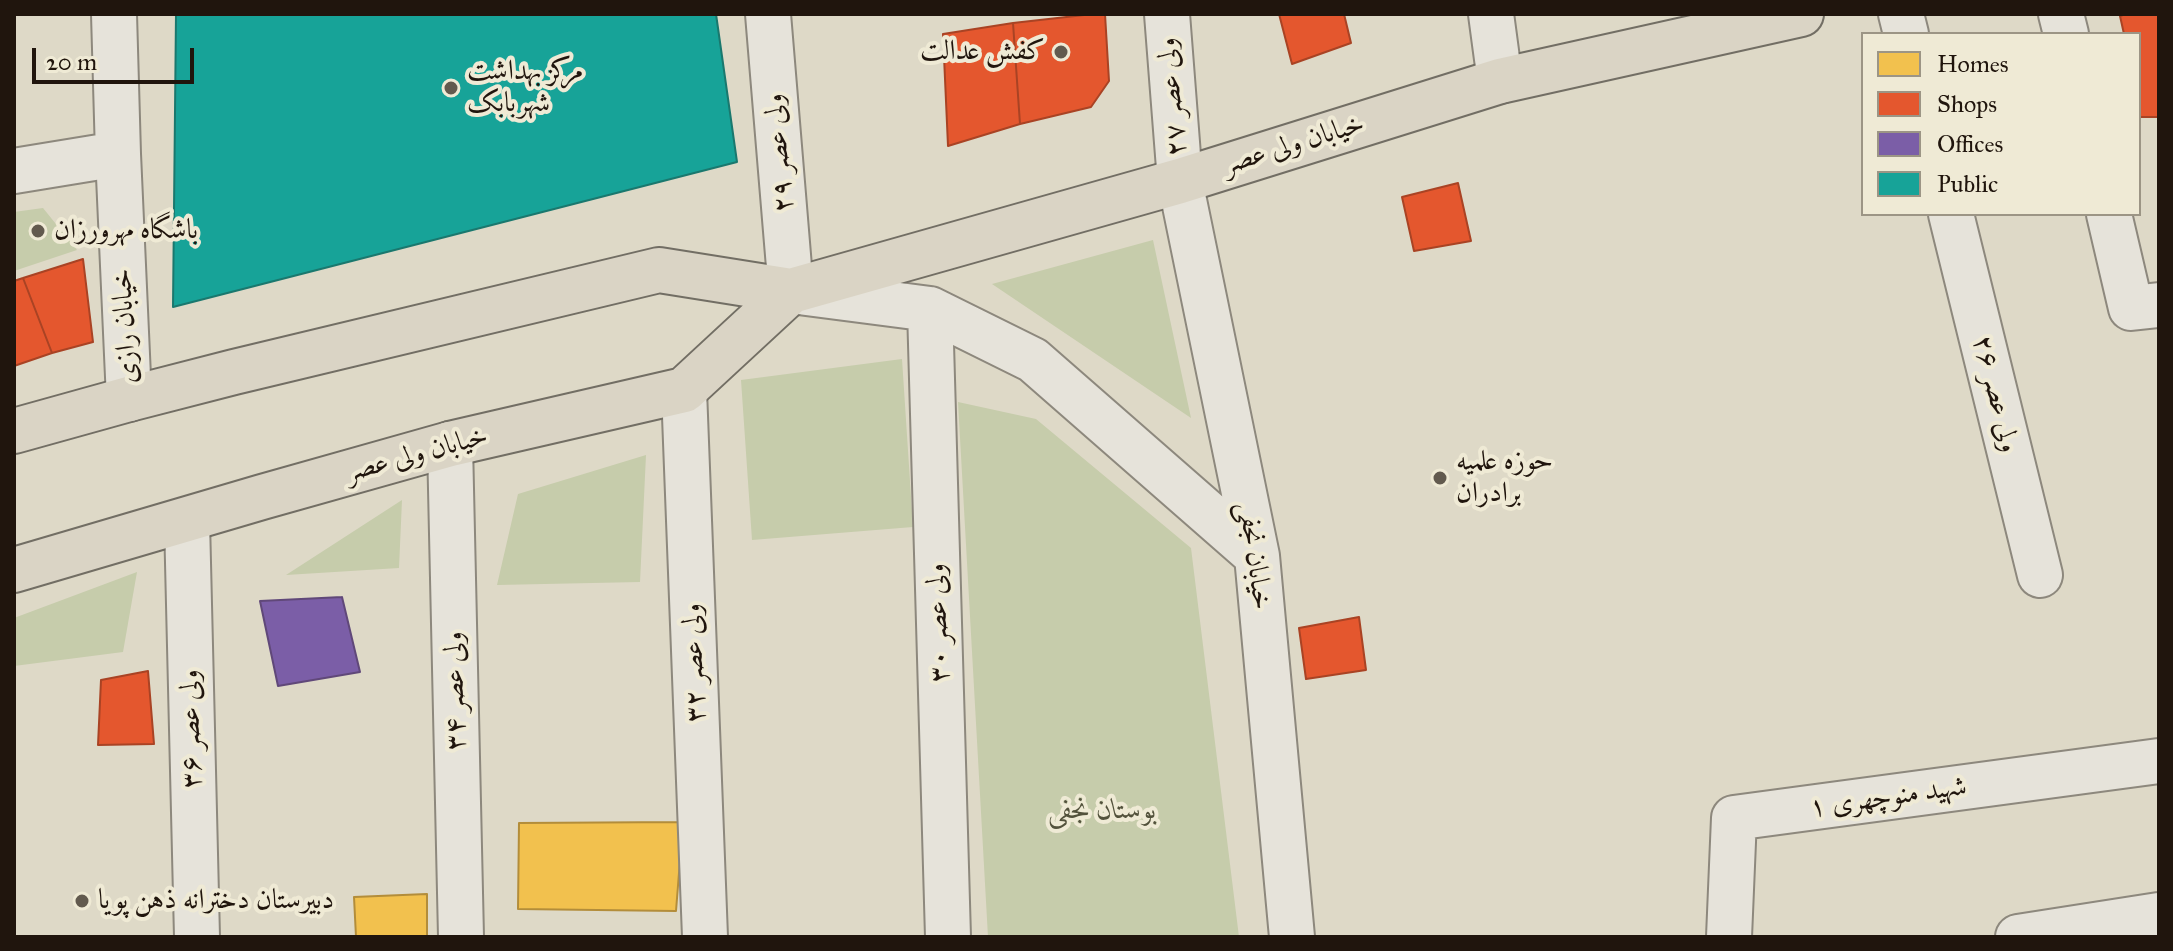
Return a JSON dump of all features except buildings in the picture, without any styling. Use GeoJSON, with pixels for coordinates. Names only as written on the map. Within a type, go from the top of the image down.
{"type":"FeatureCollection","features":[{"type":"Feature","properties":{"kind":"main road","name":"خیابان ولی عصر"},"geometry":{"type":"LineString","coordinates":[[14,431],[129,399],[659,270],[791,291],[1180,181],[1500,81],[1801,14]]}},
{"type":"Feature","properties":{"kind":"main road","name":"خیابان ولی عصر"},"geometry":{"type":"LineString","coordinates":[[14,570],[450,444],[684,390],[791,291]]}},
{"type":"Feature","properties":{"kind":"street","name":"خیابان رازی"},"geometry":{"type":"LineString","coordinates":[[114,14],[129,399]]}},
{"type":"Feature","properties":{"kind":"street","name":"ولی عصر ۲۹"},"geometry":{"type":"LineString","coordinates":[[768,14],[791,291]]}},
{"type":"Feature","properties":{"kind":"street","name":"ولی عصر ۲۷"},"geometry":{"type":"LineString","coordinates":[[1167,14],[1180,181]]}},
{"type":"Feature","properties":{"kind":"street"},"geometry":{"type":"LineString","coordinates":[[1491,14],[1500,81]]}},
{"type":"Feature","properties":{"kind":"street"},"geometry":{"type":"LineString","coordinates":[[14,171],[118,154]]}},
{"type":"Feature","properties":{"kind":"street","name":"خیابان نجفی"},"geometry":{"type":"LineString","coordinates":[[1180,181],[1257,556],[1292,937]]}},
{"type":"Feature","properties":{"kind":"street","name":"ولی عصر ۲۶"},"geometry":{"type":"LineString","coordinates":[[1951,216],[2040,575]]}},
{"type":"Feature","properties":{"kind":"street"},"geometry":{"type":"LineString","coordinates":[[2110,216],[2145,307]]}},
{"type":"Feature","properties":{"kind":"street"},"geometry":{"type":"LineString","coordinates":[[791,291],[930,309],[1033,360],[1257,556]]}},
{"type":"Feature","properties":{"kind":"street","name":"ولی عصر ۳۰"},"geometry":{"type":"LineString","coordinates":[[930,309],[948,937]]}},
{"type":"Feature","properties":{"kind":"street","name":"ولی عصر ۳۲"},"geometry":{"type":"LineString","coordinates":[[684,390],[705,937]]}},
{"type":"Feature","properties":{"kind":"street","name":"ولی عصر ۳۴"},"geometry":{"type":"LineString","coordinates":[[450,444],[461,937]]}},
{"type":"Feature","properties":{"kind":"street","name":"ولی عصر ۳۶"},"geometry":{"type":"LineString","coordinates":[[187,521],[197,937]]}},
{"type":"Feature","properties":{"kind":"street","name":"شهید منوچهری ۱"},"geometry":{"type":"LineString","coordinates":[[1729,937],[1734,818],[2159,761]]}},
{"type":"Feature","properties":{"kind":"street"},"geometry":{"type":"LineString","coordinates":[[2018,937],[2159,915]]}},
{"type":"Feature","properties":{"kind":"green space","name":"باشگاه مهرورزان"},"geometry":{"type":"Polygon","coordinates":[[[43,208],[77,250],[14,271],[14,212],[43,208]]]}},
{"type":"Feature","properties":{"kind":"green space"},"geometry":{"type":"Polygon","coordinates":[[[1153,240],[1191,418],[992,284],[1153,240]]]}},
{"type":"Feature","properties":{"kind":"green space"},"geometry":{"type":"Polygon","coordinates":[[[902,359],[913,527],[752,540],[741,380],[902,359]]]}},
{"type":"Feature","properties":{"kind":"green space","name":"بوستان نجفی"},"geometry":{"type":"Polygon","coordinates":[[[958,402],[1036,419],[1191,548],[1239,937],[988,937],[958,402]]]}},
{"type":"Feature","properties":{"kind":"green space"},"geometry":{"type":"Polygon","coordinates":[[[646,455],[640,582],[497,585],[518,494],[646,455]]]}},
{"type":"Feature","properties":{"kind":"green space"},"geometry":{"type":"Polygon","coordinates":[[[402,500],[399,568],[286,575],[402,500]]]}},
{"type":"Feature","properties":{"kind":"green space"},"geometry":{"type":"Polygon","coordinates":[[[137,572],[123,652],[14,666],[14,618],[137,572]]]}},
{"type":"Feature","properties":{"kind":"place","name":"کفش عدالت"},"geometry":{"type":"Point","coordinates":[1061,52]}},
{"type":"Feature","properties":{"kind":"place","name":"مرکز بهداشت شهربابک"},"geometry":{"type":"Point","coordinates":[451,88]}},
{"type":"Feature","properties":{"kind":"place","name":"باشگاه مهرورزان"},"geometry":{"type":"Point","coordinates":[38,231]}},
{"type":"Feature","properties":{"kind":"place","name":"حوزه علمیه برادران"},"geometry":{"type":"Point","coordinates":[1440,478]}},
{"type":"Feature","properties":{"kind":"place","name":"دبیرستان دخترانه ذهن پویا"},"geometry":{"type":"Point","coordinates":[82,901]}}]}
